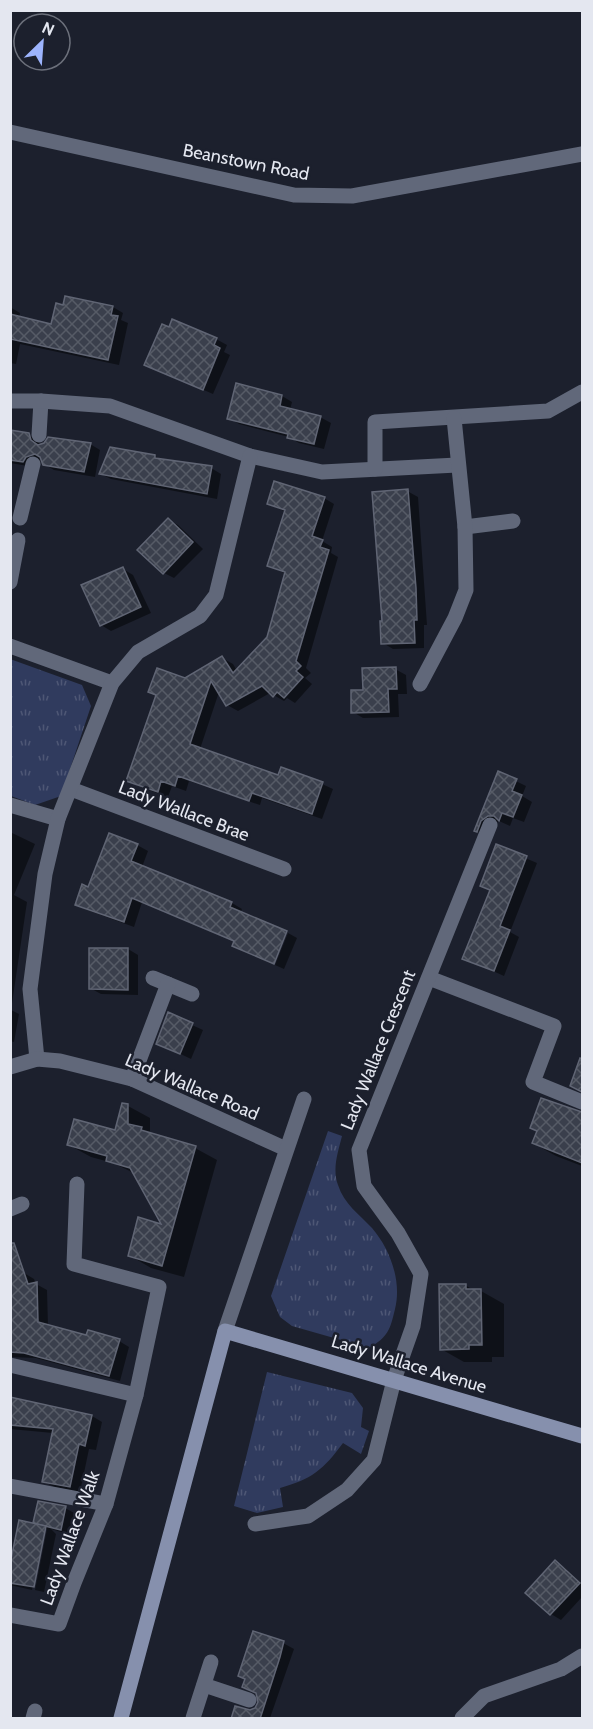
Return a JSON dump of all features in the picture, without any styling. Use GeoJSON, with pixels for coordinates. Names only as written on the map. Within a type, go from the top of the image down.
{"type":"FeatureCollection","features":[{"type":"Feature","properties":{"kind":"main road","name":"Lady Wallace Avenue"},"geometry":{"type":"LineString","coordinates":[[225,1331],[582,1436]]}},
{"type":"Feature","properties":{"kind":"main road"},"geometry":{"type":"LineString","coordinates":[[121,1719],[225,1331]]}},
{"type":"Feature","properties":{"kind":"street","name":"Beanstown Road"},"geometry":{"type":"LineString","coordinates":[[10,132],[294,195],[352,196],[582,154]]}},
{"type":"Feature","properties":{"kind":"street"},"geometry":{"type":"LineString","coordinates":[[375,468],[375,422],[548,411],[582,392]]}},
{"type":"Feature","properties":{"kind":"street"},"geometry":{"type":"LineString","coordinates":[[10,401],[110,406],[250,456],[322,472],[457,465]]}},
{"type":"Feature","properties":{"kind":"street"},"geometry":{"type":"LineString","coordinates":[[39,435],[42,401]]}},
{"type":"Feature","properties":{"kind":"street"},"geometry":{"type":"LineString","coordinates":[[420,684],[455,618],[466,590],[465,527],[454,418]]}},
{"type":"Feature","properties":{"kind":"street"},"geometry":{"type":"LineString","coordinates":[[37,1059],[30,989],[45,874],[58,819],[112,683],[138,652],[200,616],[216,595],[250,456]]}},
{"type":"Feature","properties":{"kind":"street"},"geometry":{"type":"LineString","coordinates":[[20,518],[33,464]]}},
{"type":"Feature","properties":{"kind":"street"},"geometry":{"type":"LineString","coordinates":[[465,527],[513,521]]}},
{"type":"Feature","properties":{"kind":"street"},"geometry":{"type":"LineString","coordinates":[[10,582],[18,540]]}},
{"type":"Feature","properties":{"kind":"street"},"geometry":{"type":"LineString","coordinates":[[10,646],[112,683]]}},
{"type":"Feature","properties":{"kind":"street","name":"Lady Wallace Brae"},"geometry":{"type":"LineString","coordinates":[[71,789],[284,869]]}},
{"type":"Feature","properties":{"kind":"street"},"geometry":{"type":"LineString","coordinates":[[10,805],[58,819]]}},
{"type":"Feature","properties":{"kind":"street","name":"Lady Wallace Crescent"},"geometry":{"type":"LineString","coordinates":[[255,1524],[308,1516],[347,1490],[374,1460],[394,1380],[413,1326],[421,1274],[398,1233],[364,1186],[359,1150],[490,825]]}},
{"type":"Feature","properties":{"kind":"street"},"geometry":{"type":"LineString","coordinates":[[153,978],[192,994]]}},
{"type":"Feature","properties":{"kind":"street"},"geometry":{"type":"LineString","coordinates":[[429,978],[554,1026],[533,1082],[582,1102]]}},
{"type":"Feature","properties":{"kind":"street"},"geometry":{"type":"LineString","coordinates":[[132,1079],[168,984]]}},
{"type":"Feature","properties":{"kind":"street","name":"Lady Wallace Road"},"geometry":{"type":"LineString","coordinates":[[10,1067],[37,1059],[60,1061],[132,1079],[286,1149]]}},
{"type":"Feature","properties":{"kind":"street"},"geometry":{"type":"LineString","coordinates":[[225,1331],[304,1099]]}},
{"type":"Feature","properties":{"kind":"street","name":"Lady Wallace Walk"},"geometry":{"type":"LineString","coordinates":[[10,1615],[59,1624],[106,1504],[136,1395],[159,1287],[74,1264],[76,1184]]}},
{"type":"Feature","properties":{"kind":"street"},"geometry":{"type":"LineString","coordinates":[[10,1365],[136,1395]]}},
{"type":"Feature","properties":{"kind":"street"},"geometry":{"type":"LineString","coordinates":[[10,1486],[106,1504]]}},
{"type":"Feature","properties":{"kind":"street"},"geometry":{"type":"LineString","coordinates":[[462,1719],[484,1696],[561,1669],[582,1656]]}},
{"type":"Feature","properties":{"kind":"street"},"geometry":{"type":"LineString","coordinates":[[193,1719],[211,1662]]}},
{"type":"Feature","properties":{"kind":"street"},"geometry":{"type":"LineString","coordinates":[[204,1685],[249,1700]]}},
{"type":"Feature","properties":{"kind":"green space"},"geometry":{"type":"Polygon","coordinates":[[[10,659],[82,685],[91,706],[61,796],[35,805],[11,796],[10,659]]]}},
{"type":"Feature","properties":{"kind":"green space"},"geometry":{"type":"Polygon","coordinates":[[[328,1131],[342,1136],[336,1167],[336,1179],[341,1192],[378,1236],[389,1255],[396,1277],[397,1298],[390,1328],[369,1348],[292,1326],[280,1317],[271,1296],[328,1131]]]}},
{"type":"Feature","properties":{"kind":"green space"},"geometry":{"type":"Polygon","coordinates":[[[267,1372],[352,1393],[363,1408],[361,1427],[369,1431],[361,1454],[343,1443],[323,1467],[309,1477],[280,1488],[283,1507],[257,1513],[234,1506],[267,1372]]]}},
{"type":"Feature","properties":{"kind":"building"},"geometry":{"type":"Polygon","coordinates":[[[65,296],[113,306],[111,315],[118,316],[108,360],[10,339],[10,314],[51,324],[56,303],[63,305],[65,296]]]}},
{"type":"Feature","properties":{"kind":"building"},"geometry":{"type":"Polygon","coordinates":[[[172,319],[217,338],[214,345],[220,348],[203,390],[144,365],[162,324],[169,327],[172,319]]]}},
{"type":"Feature","properties":{"kind":"building"},"geometry":{"type":"Polygon","coordinates":[[[236,383],[282,395],[280,406],[321,416],[314,444],[287,438],[288,434],[227,419],[236,383]]]}},
{"type":"Feature","properties":{"kind":"building"},"geometry":{"type":"Polygon","coordinates":[[[10,430],[29,433],[31,440],[38,445],[44,443],[48,437],[91,443],[84,472],[43,465],[40,457],[35,454],[26,457],[23,462],[10,460],[10,430]]]}},
{"type":"Feature","properties":{"kind":"building"},"geometry":{"type":"Polygon","coordinates":[[[110,447],[155,455],[155,458],[212,466],[207,494],[99,474],[110,447]]]}},
{"type":"Feature","properties":{"kind":"building"},"geometry":{"type":"Polygon","coordinates":[[[274,481],[325,497],[312,536],[323,540],[320,547],[329,550],[296,661],[301,666],[296,671],[303,677],[284,698],[277,692],[273,697],[262,686],[226,706],[211,681],[190,744],[278,775],[281,767],[323,782],[312,814],[252,793],[249,801],[178,776],[175,786],[161,781],[158,792],[126,781],[156,695],[148,692],[157,668],[185,678],[222,656],[233,673],[267,637],[285,572],[267,566],[285,510],[267,504],[274,481]]]}},
{"type":"Feature","properties":{"kind":"building"},"geometry":{"type":"Polygon","coordinates":[[[408,489],[416,588],[415,643],[381,644],[380,621],[382,621],[372,492],[408,489]]]}},
{"type":"Feature","properties":{"kind":"building"},"geometry":{"type":"Polygon","coordinates":[[[168,518],[193,542],[163,574],[137,550],[168,518]]]}},
{"type":"Feature","properties":{"kind":"building"},"geometry":{"type":"Polygon","coordinates":[[[123,567],[141,607],[100,626],[81,585],[123,567]]]}},
{"type":"Feature","properties":{"kind":"building"},"geometry":{"type":"Polygon","coordinates":[[[396,667],[397,689],[388,689],[389,712],[351,713],[351,690],[363,690],[362,668],[396,667]]]}},
{"type":"Feature","properties":{"kind":"building"},"geometry":{"type":"Polygon","coordinates":[[[498,771],[517,779],[512,791],[522,795],[513,817],[502,813],[499,821],[494,816],[488,816],[481,821],[477,832],[474,831],[498,771]]]}},
{"type":"Feature","properties":{"kind":"building"},"geometry":{"type":"Polygon","coordinates":[[[109,833],[138,844],[131,861],[232,902],[230,907],[287,931],[274,964],[232,946],[234,941],[132,898],[124,922],[75,905],[82,884],[88,887],[109,833]]]}},
{"type":"Feature","properties":{"kind":"building"},"geometry":{"type":"Polygon","coordinates":[[[496,844],[527,856],[500,926],[510,930],[494,971],[462,959],[490,890],[480,886],[496,844]]]}},
{"type":"Feature","properties":{"kind":"building"},"geometry":{"type":"Polygon","coordinates":[[[89,948],[128,948],[128,990],[89,989],[89,948]]]}},
{"type":"Feature","properties":{"kind":"building"},"geometry":{"type":"Polygon","coordinates":[[[168,1012],[193,1023],[180,1054],[156,1044],[168,1012]]]}},
{"type":"Feature","properties":{"kind":"building"},"geometry":{"type":"Polygon","coordinates":[[[580,1058],[582,1059],[582,1092],[570,1086],[580,1058]]]}},
{"type":"Feature","properties":{"kind":"building"},"geometry":{"type":"Polygon","coordinates":[[[541,1098],[582,1112],[582,1163],[532,1143],[537,1131],[530,1128],[541,1098]]]}},
{"type":"Feature","properties":{"kind":"building"},"geometry":{"type":"Polygon","coordinates":[[[122,1103],[128,1104],[128,1124],[196,1146],[162,1266],[128,1256],[138,1217],[161,1224],[130,1168],[106,1161],[107,1156],[67,1145],[74,1119],[115,1130],[122,1103]]]}},
{"type":"Feature","properties":{"kind":"building"},"geometry":{"type":"Polygon","coordinates":[[[10,1243],[14,1243],[28,1284],[37,1282],[38,1322],[86,1335],[88,1330],[120,1339],[109,1376],[24,1353],[10,1352],[10,1243]]]}},
{"type":"Feature","properties":{"kind":"building"},"geometry":{"type":"Polygon","coordinates":[[[439,1284],[466,1284],[466,1289],[481,1289],[482,1345],[469,1345],[469,1349],[440,1350],[439,1284]]]}},
{"type":"Feature","properties":{"kind":"building"},"geometry":{"type":"Polygon","coordinates":[[[10,1397],[92,1415],[85,1446],[79,1444],[70,1487],[42,1482],[53,1429],[10,1425],[10,1397]]]}},
{"type":"Feature","properties":{"kind":"building"},"geometry":{"type":"Polygon","coordinates":[[[38,1501],[66,1506],[61,1530],[33,1523],[38,1501]]]}},
{"type":"Feature","properties":{"kind":"building"},"geometry":{"type":"Polygon","coordinates":[[[19,1520],[46,1526],[34,1587],[10,1583],[10,1564],[19,1520]]]}},
{"type":"Feature","properties":{"kind":"building"},"geometry":{"type":"Polygon","coordinates":[[[555,1560],[580,1583],[550,1615],[525,1593],[555,1560]]]}},
{"type":"Feature","properties":{"kind":"building"},"geometry":{"type":"Polygon","coordinates":[[[253,1631],[284,1641],[280,1657],[260,1719],[231,1719],[235,1706],[250,1710],[255,1708],[258,1702],[256,1693],[242,1687],[245,1679],[238,1676],[253,1631]]]}}]}
